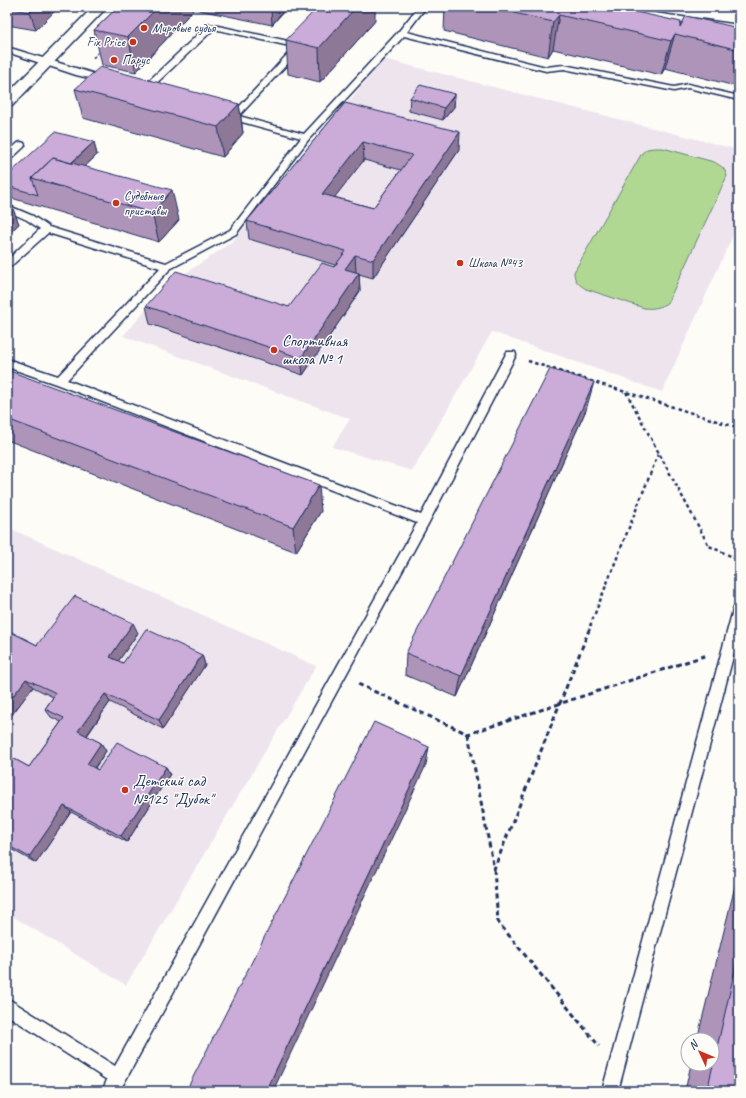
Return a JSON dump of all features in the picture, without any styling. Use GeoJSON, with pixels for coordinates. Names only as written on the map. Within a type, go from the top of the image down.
{"type":"FeatureCollection","features":[{"type":"Feature","properties":{"kind":"street"},"geometry":{"type":"LineString","coordinates":[[7,103],[100,7]]}},
{"type":"Feature","properties":{"kind":"street"},"geometry":{"type":"LineString","coordinates":[[584,7],[739,29]]}},
{"type":"Feature","properties":{"kind":"lane"},"geometry":{"type":"LineString","coordinates":[[60,381],[167,267],[233,232],[306,137],[402,33],[422,7]]}},
{"type":"Feature","properties":{"kind":"lane"},"geometry":{"type":"LineString","coordinates":[[144,91],[212,26],[301,43],[231,116],[306,137]]}},
{"type":"Feature","properties":{"kind":"lane"},"geometry":{"type":"LineString","coordinates":[[402,33],[546,69],[564,67],[674,89],[688,86],[739,98]]}},
{"type":"Feature","properties":{"kind":"lane"},"geometry":{"type":"LineString","coordinates":[[7,49],[79,73],[115,83]]}},
{"type":"Feature","properties":{"kind":"lane"},"geometry":{"type":"LineString","coordinates":[[7,158],[21,145]]}},
{"type":"Feature","properties":{"kind":"lane"},"geometry":{"type":"LineString","coordinates":[[7,208],[30,218],[46,229],[167,267]]}},
{"type":"Feature","properties":{"kind":"lane"},"geometry":{"type":"LineString","coordinates":[[7,265],[46,229]]}},
{"type":"Feature","properties":{"kind":"lane"},"geometry":{"type":"LineString","coordinates":[[7,1006],[114,1084],[424,520],[511,355]]}},
{"type":"Feature","properties":{"kind":"lane"},"geometry":{"type":"LineString","coordinates":[[7,363],[60,381],[424,520]]}},
{"type":"Feature","properties":{"kind":"lane"},"geometry":{"type":"LineString","coordinates":[[610,1091],[739,610]]}},
{"type":"Feature","properties":{"kind":"path"},"geometry":{"type":"LineString","coordinates":[[79,73],[100,49]]}},
{"type":"Feature","properties":{"kind":"path"},"geometry":{"type":"LineString","coordinates":[[511,355],[739,428]]}},
{"type":"Feature","properties":{"kind":"path"},"geometry":{"type":"LineString","coordinates":[[626,392],[709,546],[739,560]]}},
{"type":"Feature","properties":{"kind":"path"},"geometry":{"type":"LineString","coordinates":[[494,869],[561,703],[659,452]]}},
{"type":"Feature","properties":{"kind":"path"},"geometry":{"type":"LineString","coordinates":[[339,675],[468,734],[729,647]]}},
{"type":"Feature","properties":{"kind":"path"},"geometry":{"type":"LineString","coordinates":[[468,734],[494,869],[498,922],[616,1067]]}},
{"type":"Feature","properties":{"kind":"shaded area","name":"Школа №43"},"geometry":{"type":"Polygon","coordinates":[[[384,59],[739,150],[739,222],[662,392],[492,332],[412,471],[332,447],[350,419],[123,336],[168,285],[232,242],[384,59]]]}},
{"type":"Feature","properties":{"kind":"shaded area","name":"Детский сад №125 \"Дубок\""},"geometry":{"type":"Polygon","coordinates":[[[7,527],[316,666],[126,985],[7,913],[7,527]]]}},
{"type":"Feature","properties":{"kind":"green space"},"geometry":{"type":"Polygon","coordinates":[[[663,148],[714,162],[725,171],[727,176],[668,302],[660,307],[644,308],[586,289],[577,282],[574,272],[642,153],[647,149],[663,148]]]}},
{"type":"Feature","properties":{"kind":"building"},"geometry":{"type":"Polygon","coordinates":[[[7,7],[36,7],[30,12],[7,7]]]}},
{"type":"Feature","properties":{"kind":"building"},"geometry":{"type":"Polygon","coordinates":[[[118,7],[158,7],[128,37],[94,30],[118,7]]]}},
{"type":"Feature","properties":{"kind":"building"},"geometry":{"type":"Polygon","coordinates":[[[318,7],[356,7],[319,48],[286,40],[318,7]]]}},
{"type":"Feature","properties":{"kind":"building"},"geometry":{"type":"Polygon","coordinates":[[[488,7],[614,7],[681,22],[680,27],[686,16],[739,28],[739,50],[675,34],[671,41],[559,15],[553,22],[488,7]]]}},
{"type":"Feature","properties":{"kind":"building"},"geometry":{"type":"Polygon","coordinates":[[[100,67],[239,104],[218,127],[75,89],[100,67]]]}},
{"type":"Feature","properties":{"kind":"building"},"geometry":{"type":"Polygon","coordinates":[[[420,85],[455,94],[444,108],[410,98],[420,85]]]}},
{"type":"Feature","properties":{"kind":"building"},"geometry":{"type":"Polygon","coordinates":[[[345,103],[460,132],[373,260],[355,255],[345,269],[359,273],[301,358],[146,306],[176,271],[289,307],[322,263],[334,267],[346,251],[247,221],[345,103]],[[363,142],[322,194],[373,208],[412,155],[363,142]]]}},
{"type":"Feature","properties":{"kind":"building"},"geometry":{"type":"Polygon","coordinates":[[[55,132],[94,142],[71,163],[53,158],[32,178],[38,195],[7,186],[7,176],[55,132]]]}},
{"type":"Feature","properties":{"kind":"building"},"geometry":{"type":"Polygon","coordinates":[[[53,158],[172,190],[152,213],[32,178],[53,158]]]}},
{"type":"Feature","properties":{"kind":"building"},"geometry":{"type":"Polygon","coordinates":[[[550,369],[594,382],[461,676],[406,653],[550,369]]]}},
{"type":"Feature","properties":{"kind":"building"},"geometry":{"type":"Polygon","coordinates":[[[7,370],[319,485],[293,527],[7,419],[7,370]]]}},
{"type":"Feature","properties":{"kind":"building"},"geometry":{"type":"Polygon","coordinates":[[[75,596],[133,623],[110,657],[123,663],[146,629],[202,655],[159,720],[105,694],[78,731],[101,743],[87,764],[98,770],[117,742],[166,767],[121,836],[64,806],[29,857],[7,845],[7,755],[29,767],[64,718],[45,709],[56,693],[26,679],[7,704],[7,630],[37,645],[75,596]]]}},
{"type":"Feature","properties":{"kind":"building"},"geometry":{"type":"Polygon","coordinates":[[[374,722],[429,747],[266,1091],[186,1091],[374,722]]]}},
{"type":"Feature","properties":{"kind":"building"},"geometry":{"type":"Polygon","coordinates":[[[739,952],[739,1091],[707,1091],[711,1072],[720,1072],[720,1035],[739,952]]]}},
{"type":"Feature","properties":{"kind":"place","name":"Мировые судья"},"geometry":{"type":"Point","coordinates":[144,28]}},
{"type":"Feature","properties":{"kind":"place","name":"Fix Price"},"geometry":{"type":"Point","coordinates":[133,42]}},
{"type":"Feature","properties":{"kind":"place","name":"Парус"},"geometry":{"type":"Point","coordinates":[114,60]}},
{"type":"Feature","properties":{"kind":"place","name":"Судебные приставы"},"geometry":{"type":"Point","coordinates":[116,203]}},
{"type":"Feature","properties":{"kind":"place","name":"Школа №43"},"geometry":{"type":"Point","coordinates":[460,263]}},
{"type":"Feature","properties":{"kind":"place","name":"Спортивная школа № 1"},"geometry":{"type":"Point","coordinates":[274,350]}},
{"type":"Feature","properties":{"kind":"place","name":"Детский сад №125 \"Дубок\""},"geometry":{"type":"Point","coordinates":[125,790]}}]}
